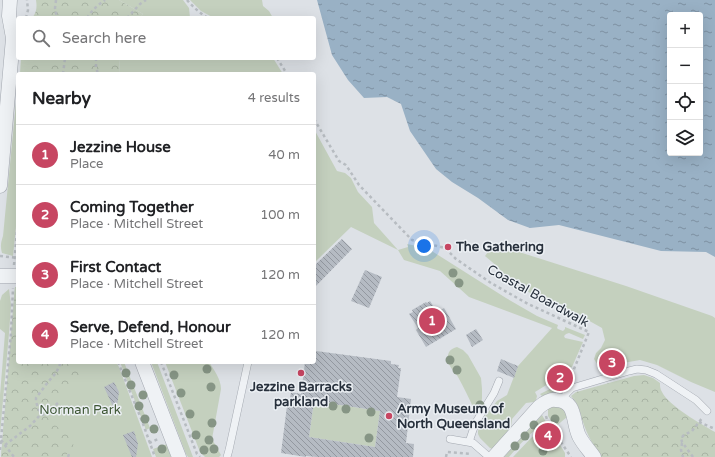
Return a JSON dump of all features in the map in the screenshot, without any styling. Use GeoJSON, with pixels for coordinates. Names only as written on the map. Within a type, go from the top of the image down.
{"type":"FeatureCollection","features":[{"type":"Feature","properties":{"kind":"street"},"geometry":{"type":"LineString","coordinates":[[0,186],[13,38],[9,16],[10,0]]}},
{"type":"Feature","properties":{"kind":"street"},"geometry":{"type":"LineString","coordinates":[[143,364],[179,457]]}},
{"type":"Feature","properties":{"kind":"street"},"geometry":{"type":"LineString","coordinates":[[494,457],[542,405],[553,399],[563,400],[574,412],[574,419],[580,436],[594,457]]}},
{"type":"Feature","properties":{"kind":"lane"},"geometry":{"type":"LineString","coordinates":[[227,457],[248,364]]}},
{"type":"Feature","properties":{"kind":"lane"},"geometry":{"type":"LineString","coordinates":[[563,400],[572,388],[629,371],[646,370],[656,374],[696,400],[707,411]]}},
{"type":"Feature","properties":{"kind":"lane"},"geometry":{"type":"LineString","coordinates":[[469,442],[476,423],[494,393],[499,381]]}},
{"type":"Feature","properties":{"kind":"lane"},"geometry":{"type":"LineString","coordinates":[[450,439],[473,443],[489,457]]}},
{"type":"Feature","properties":{"kind":"path"},"geometry":{"type":"LineString","coordinates":[[26,16],[28,10],[27,0]]}},
{"type":"Feature","properties":{"kind":"path"},"geometry":{"type":"LineString","coordinates":[[56,0],[55,8],[57,16]]}},
{"type":"Feature","properties":{"kind":"path"},"geometry":{"type":"LineString","coordinates":[[89,16],[98,5],[105,0]]}},
{"type":"Feature","properties":{"kind":"path"},"geometry":{"type":"LineString","coordinates":[[129,16],[146,0]]}},
{"type":"Feature","properties":{"kind":"path"},"geometry":{"type":"LineString","coordinates":[[187,0],[205,16]]}},
{"type":"Feature","properties":{"kind":"path"},"geometry":{"type":"LineString","coordinates":[[63,72],[65,60]]}},
{"type":"Feature","properties":{"kind":"path"},"geometry":{"type":"LineString","coordinates":[[96,60],[97,72]]}},
{"type":"Feature","properties":{"kind":"path"},"geometry":{"type":"LineString","coordinates":[[278,60],[286,72]]}},
{"type":"Feature","properties":{"kind":"path","name":"Coastal Boardwalk"},"geometry":{"type":"LineString","coordinates":[[316,122],[339,161],[347,166],[359,185],[412,240],[445,248],[456,259],[490,282],[528,304],[589,332],[574,369]]}},
{"type":"Feature","properties":{"kind":"path"},"geometry":{"type":"LineString","coordinates":[[0,449],[11,333],[10,276],[16,239]]}},
{"type":"Feature","properties":{"kind":"path"},"geometry":{"type":"LineString","coordinates":[[0,256],[14,258]]}},
{"type":"Feature","properties":{"kind":"path"},"geometry":{"type":"LineString","coordinates":[[41,414],[38,410],[36,398],[56,373],[59,364]]}},
{"type":"Feature","properties":{"kind":"path"},"geometry":{"type":"LineString","coordinates":[[119,364],[155,457]]}},
{"type":"Feature","properties":{"kind":"path"},"geometry":{"type":"LineString","coordinates":[[161,364],[197,454],[200,457]]}},
{"type":"Feature","properties":{"kind":"path"},"geometry":{"type":"LineString","coordinates":[[569,381],[574,369]]}},
{"type":"Feature","properties":{"kind":"path"},"geometry":{"type":"LineString","coordinates":[[557,384],[554,375],[574,369]]}},
{"type":"Feature","properties":{"kind":"path"},"geometry":{"type":"LineString","coordinates":[[5,445],[30,426],[41,414],[45,414],[58,403]]}},
{"type":"Feature","properties":{"kind":"path"},"geometry":{"type":"LineString","coordinates":[[683,457],[681,450],[681,438],[692,431],[707,411]]}},
{"type":"Feature","properties":{"kind":"path"},"geometry":{"type":"LineString","coordinates":[[545,414],[548,423],[571,457]]}},
{"type":"Feature","properties":{"kind":"path"},"geometry":{"type":"LineString","coordinates":[[699,422],[715,429]]}},
{"type":"Feature","properties":{"kind":"path"},"geometry":{"type":"LineString","coordinates":[[1,440],[14,457]]}},
{"type":"Feature","properties":{"kind":"path"},"geometry":{"type":"LineString","coordinates":[[682,442],[693,457]]}},
{"type":"Feature","properties":{"kind":"path"},"geometry":{"type":"LineString","coordinates":[[446,457],[447,452],[472,454],[475,457]]}},
{"type":"Feature","properties":{"kind":"green space"},"geometry":{"type":"Polygon","coordinates":[[[36,0],[119,0],[143,14],[142,16],[34,16],[36,0]]]}},
{"type":"Feature","properties":{"kind":"green space"},"geometry":{"type":"Polygon","coordinates":[[[119,0],[183,0],[189,8],[190,16],[142,16],[143,14],[119,0]]]}},
{"type":"Feature","properties":{"kind":"green space"},"geometry":{"type":"Polygon","coordinates":[[[190,0],[262,0],[263,6],[272,16],[210,16],[201,11],[190,0]]]}},
{"type":"Feature","properties":{"kind":"green space"},"geometry":{"type":"Polygon","coordinates":[[[21,60],[119,60],[120,72],[20,72],[21,60]]]}},
{"type":"Feature","properties":{"kind":"green space"},"geometry":{"type":"Polygon","coordinates":[[[119,60],[274,60],[282,72],[120,72],[119,60]]]}},
{"type":"Feature","properties":{"kind":"green space"},"geometry":{"type":"Polygon","coordinates":[[[16,103],[16,227],[13,256],[2,253],[1,242],[3,236],[16,103]]]}},
{"type":"Feature","properties":{"kind":"green space"},"geometry":{"type":"Polygon","coordinates":[[[316,133],[337,171],[345,173],[351,178],[358,192],[372,207],[374,223],[398,250],[351,227],[316,261],[316,133]]]}},
{"type":"Feature","properties":{"kind":"green space"},"geometry":{"type":"Polygon","coordinates":[[[407,244],[427,248],[506,298],[537,316],[558,325],[558,329],[563,331],[565,327],[585,335],[583,339],[569,333],[564,336],[565,338],[583,342],[572,367],[551,373],[554,383],[548,384],[535,392],[537,396],[536,400],[534,402],[526,403],[512,419],[509,431],[493,449],[480,438],[478,434],[482,420],[497,401],[507,395],[518,366],[552,328],[469,297],[440,271],[404,260],[398,250],[408,247],[407,244]]]}},
{"type":"Feature","properties":{"kind":"green space"},"geometry":{"type":"Polygon","coordinates":[[[494,244],[626,286],[715,318],[715,392],[657,365],[640,360],[623,363],[617,360],[610,361],[606,362],[604,368],[599,367],[594,359],[596,353],[601,348],[605,340],[602,328],[559,304],[535,296],[507,278],[498,267],[485,256],[494,244]]]}},
{"type":"Feature","properties":{"kind":"green space","name":"Norman Park"},"geometry":{"type":"Polygon","coordinates":[[[16,287],[16,364],[117,364],[152,457],[1,457],[16,287]]]}},
{"type":"Feature","properties":{"kind":"green space"},"geometry":{"type":"Polygon","coordinates":[[[16,287],[16,364],[79,364],[80,367],[77,381],[56,402],[55,425],[70,436],[74,447],[67,452],[67,457],[1,457],[16,287]]]}},
{"type":"Feature","properties":{"kind":"green space"},"geometry":{"type":"Polygon","coordinates":[[[9,289],[11,305],[0,434],[0,395],[5,333],[0,329],[0,301],[2,295],[9,289]]]}},
{"type":"Feature","properties":{"kind":"green space"},"geometry":{"type":"Polygon","coordinates":[[[457,347],[468,355],[481,378],[481,405],[476,410],[474,409],[448,361],[449,352],[457,347]]]}},
{"type":"Feature","properties":{"kind":"green space"},"geometry":{"type":"Polygon","coordinates":[[[121,364],[125,364],[150,428],[146,430],[121,364]]]}},
{"type":"Feature","properties":{"kind":"green space"},"geometry":{"type":"Polygon","coordinates":[[[152,364],[158,364],[193,457],[188,457],[152,364]]]}},
{"type":"Feature","properties":{"kind":"green space"},"geometry":{"type":"Polygon","coordinates":[[[166,364],[210,364],[219,378],[221,389],[212,439],[221,455],[219,457],[205,457],[200,452],[166,364]]]}},
{"type":"Feature","properties":{"kind":"green space"},"geometry":{"type":"Polygon","coordinates":[[[644,375],[653,378],[660,383],[661,390],[671,403],[678,409],[715,432],[715,457],[601,457],[593,445],[578,406],[571,396],[576,392],[634,376],[644,375]]]}},
{"type":"Feature","properties":{"kind":"green space"},"geometry":{"type":"Polygon","coordinates":[[[563,385],[564,389],[562,392],[553,392],[542,396],[540,394],[550,389],[563,385]]]}},
{"type":"Feature","properties":{"kind":"green space"},"geometry":{"type":"Polygon","coordinates":[[[314,401],[380,411],[375,447],[309,437],[314,401]]]}},
{"type":"Feature","properties":{"kind":"green space"},"geometry":{"type":"Polygon","coordinates":[[[554,405],[564,409],[567,417],[555,427],[548,416],[548,409],[554,405]]]}},
{"type":"Feature","properties":{"kind":"green space"},"geometry":{"type":"Polygon","coordinates":[[[542,415],[546,422],[526,438],[509,457],[504,457],[542,415]]]}},
{"type":"Feature","properties":{"kind":"green space"},"geometry":{"type":"Polygon","coordinates":[[[548,425],[565,453],[565,457],[513,457],[531,438],[548,425]]]}},
{"type":"Feature","properties":{"kind":"green space"},"geometry":{"type":"Polygon","coordinates":[[[167,444],[171,457],[156,457],[153,449],[167,444]]]}},
{"type":"Feature","properties":{"kind":"water"},"geometry":{"type":"Polygon","coordinates":[[[317,0],[715,0],[715,257],[706,252],[661,251],[559,225],[530,228],[508,220],[478,198],[452,182],[436,169],[410,131],[401,104],[387,97],[364,98],[348,80],[332,55],[317,0]]]}},
{"type":"Feature","properties":{"kind":"building"},"geometry":{"type":"Polygon","coordinates":[[[342,239],[352,249],[316,286],[316,264],[342,239]]]}},
{"type":"Feature","properties":{"kind":"building"},"geometry":{"type":"Polygon","coordinates":[[[365,270],[382,277],[369,308],[351,301],[365,270]]]}},
{"type":"Feature","properties":{"kind":"building"},"geometry":{"type":"Polygon","coordinates":[[[430,301],[437,312],[444,308],[456,329],[426,347],[416,330],[418,328],[409,314],[413,312],[412,310],[430,301]]]}},
{"type":"Feature","properties":{"kind":"building"},"geometry":{"type":"Polygon","coordinates":[[[476,329],[483,340],[472,347],[466,335],[476,329]]]}},
{"type":"Feature","properties":{"kind":"building"},"geometry":{"type":"Polygon","coordinates":[[[316,351],[391,361],[391,364],[399,365],[398,368],[401,368],[397,397],[411,399],[406,443],[414,444],[413,457],[306,457],[281,453],[288,398],[290,398],[291,392],[301,394],[305,364],[316,364],[316,351]],[[314,401],[309,437],[375,447],[380,411],[314,401]]]}},
{"type":"Feature","properties":{"kind":"building"},"geometry":{"type":"Polygon","coordinates":[[[501,359],[518,366],[514,378],[497,371],[501,359]]]}},
{"type":"Feature","properties":{"kind":"building"},"geometry":{"type":"Polygon","coordinates":[[[114,382],[119,392],[116,413],[104,387],[114,382]]]}},
{"type":"Feature","properties":{"kind":"building"},"geometry":{"type":"Polygon","coordinates":[[[134,431],[138,444],[136,457],[132,457],[123,435],[134,431]]]}},
{"type":"Feature","properties":{"kind":"place","name":"The Gathering"},"geometry":{"type":"Point","coordinates":[448,247]}},
{"type":"Feature","properties":{"kind":"place","name":"Jezzine House"},"geometry":{"type":"Point","coordinates":[432,321]}},
{"type":"Feature","properties":{"kind":"place","name":"First Contact"},"geometry":{"type":"Point","coordinates":[612,363]}},
{"type":"Feature","properties":{"kind":"place","name":"Jezzine Barracks parkland"},"geometry":{"type":"Point","coordinates":[301,373]}},
{"type":"Feature","properties":{"kind":"place","name":"Coming Together"},"geometry":{"type":"Point","coordinates":[560,378]}},
{"type":"Feature","properties":{"kind":"place","name":"Army Museum of North Queensland"},"geometry":{"type":"Point","coordinates":[389,416]}},
{"type":"Feature","properties":{"kind":"place","name":"Serve, Defend, Honour"},"geometry":{"type":"Point","coordinates":[548,436]}}]}
